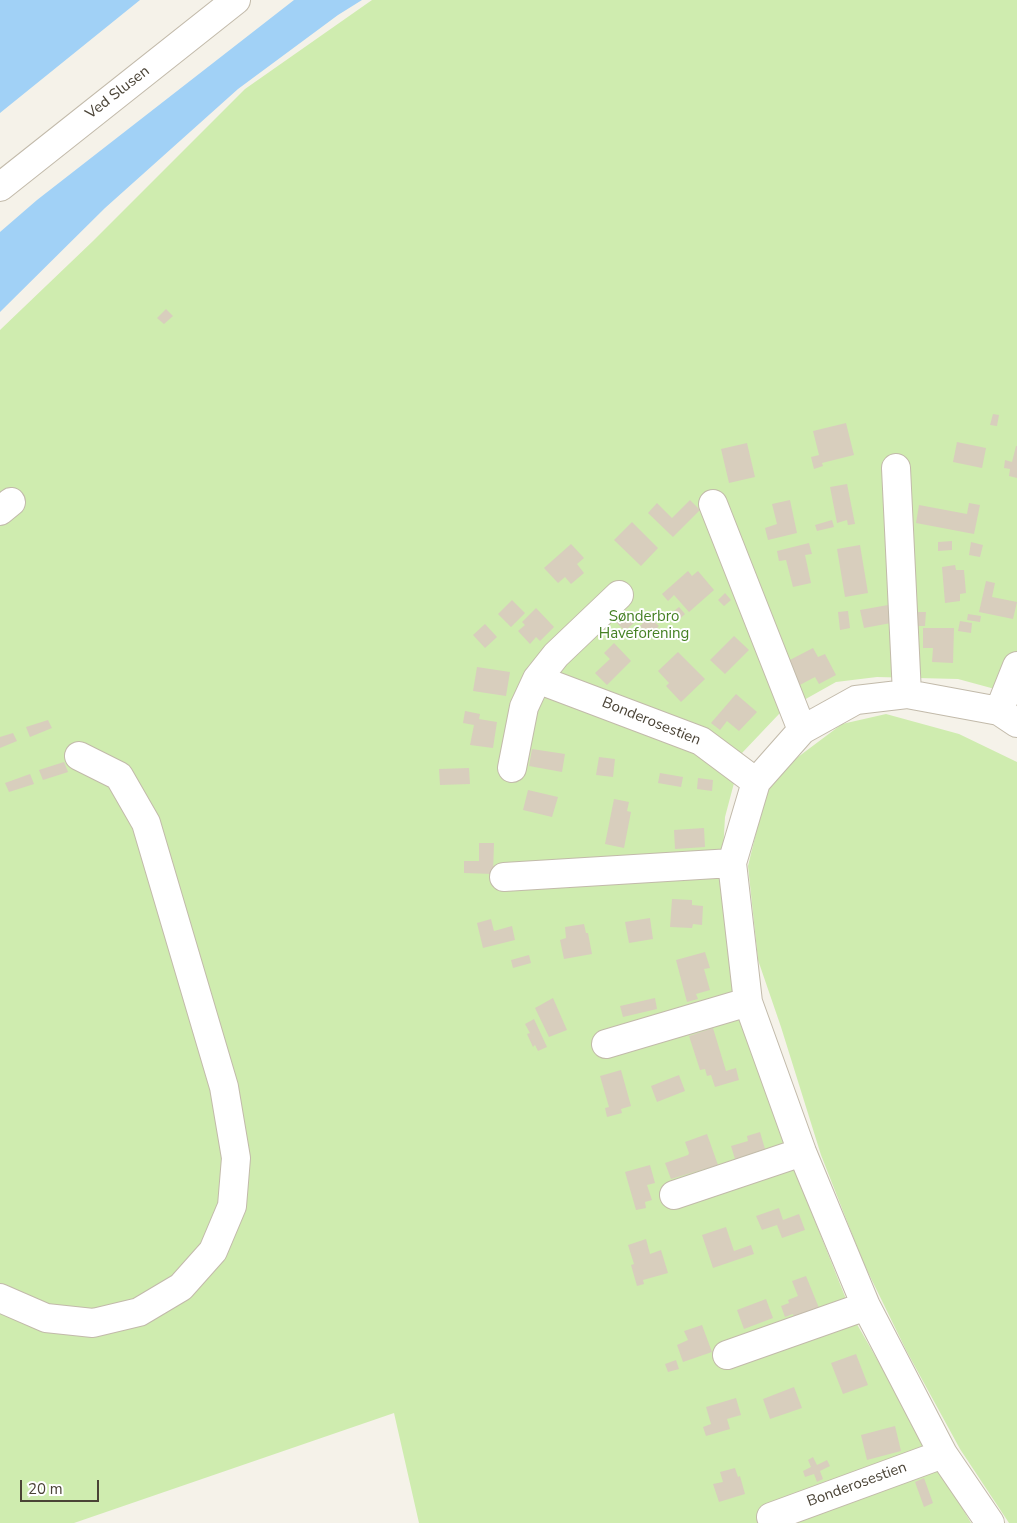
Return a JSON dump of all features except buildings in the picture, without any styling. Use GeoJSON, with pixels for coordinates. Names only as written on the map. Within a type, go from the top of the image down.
{"type":"FeatureCollection","features":[{"type":"Feature","properties":{"kind":"street","name":"Ved Slusen"},"geometry":{"type":"LineString","coordinates":[[0,187],[236,0]]}},
{"type":"Feature","properties":{"kind":"street"},"geometry":{"type":"LineString","coordinates":[[896,468],[907,694]]}},
{"type":"Feature","properties":{"kind":"street"},"geometry":{"type":"LineString","coordinates":[[713,504],[802,730]]}},
{"type":"Feature","properties":{"kind":"street"},"geometry":{"type":"LineString","coordinates":[[512,768],[524,707],[537,678],[556,655],[619,595]]}},
{"type":"Feature","properties":{"kind":"street"},"geometry":{"type":"LineString","coordinates":[[990,1523],[944,1454],[866,1306],[802,1152],[748,1002],[732,863],[756,782],[802,730],[856,700],[907,694],[1008,717],[1017,666]]}},
{"type":"Feature","properties":{"kind":"street","name":"Bonderosestien"},"geometry":{"type":"LineString","coordinates":[[537,678],[701,741],[756,782]]}},
{"type":"Feature","properties":{"kind":"street"},"geometry":{"type":"LineString","coordinates":[[0,1298],[46,1318],[93,1322],[139,1312],[181,1287],[213,1251],[232,1206],[236,1158],[224,1087],[146,823],[119,776],[79,756]]}},
{"type":"Feature","properties":{"kind":"street"},"geometry":{"type":"LineString","coordinates":[[504,877],[732,863]]}},
{"type":"Feature","properties":{"kind":"street"},"geometry":{"type":"LineString","coordinates":[[606,1044],[748,1002]]}},
{"type":"Feature","properties":{"kind":"street"},"geometry":{"type":"LineString","coordinates":[[674,1195],[802,1152]]}},
{"type":"Feature","properties":{"kind":"street"},"geometry":{"type":"LineString","coordinates":[[726,1355],[866,1306]]}},
{"type":"Feature","properties":{"kind":"street","name":"Bonderosestien"},"geometry":{"type":"LineString","coordinates":[[771,1517],[944,1454]]}},
{"type":"Feature","properties":{"kind":"green space","name":"Sønderbro Haveforening"},"geometry":{"type":"Polygon","coordinates":[[[372,0],[1017,0],[1017,695],[958,679],[877,677],[836,682],[779,714],[742,753],[725,817],[722,869],[793,1166],[854,1319],[971,1523],[419,1523],[394,1413],[74,1523],[0,1523],[0,330],[93,241],[245,89],[372,0]]]}},
{"type":"Feature","properties":{"kind":"green space"},"geometry":{"type":"Polygon","coordinates":[[[886,714],[959,734],[1017,762],[1017,1523],[1009,1523],[960,1449],[906,1350],[863,1262],[821,1155],[758,960],[748,866],[766,792],[790,763],[842,724],[886,714]]]}},
{"type":"Feature","properties":{"kind":"water"},"geometry":{"type":"Polygon","coordinates":[[[0,0],[140,0],[0,113],[0,0]]]}},
{"type":"Feature","properties":{"kind":"water"},"geometry":{"type":"Polygon","coordinates":[[[294,0],[362,0],[338,15],[238,89],[105,208],[0,312],[0,232],[37,200],[294,0]]]}}]}
